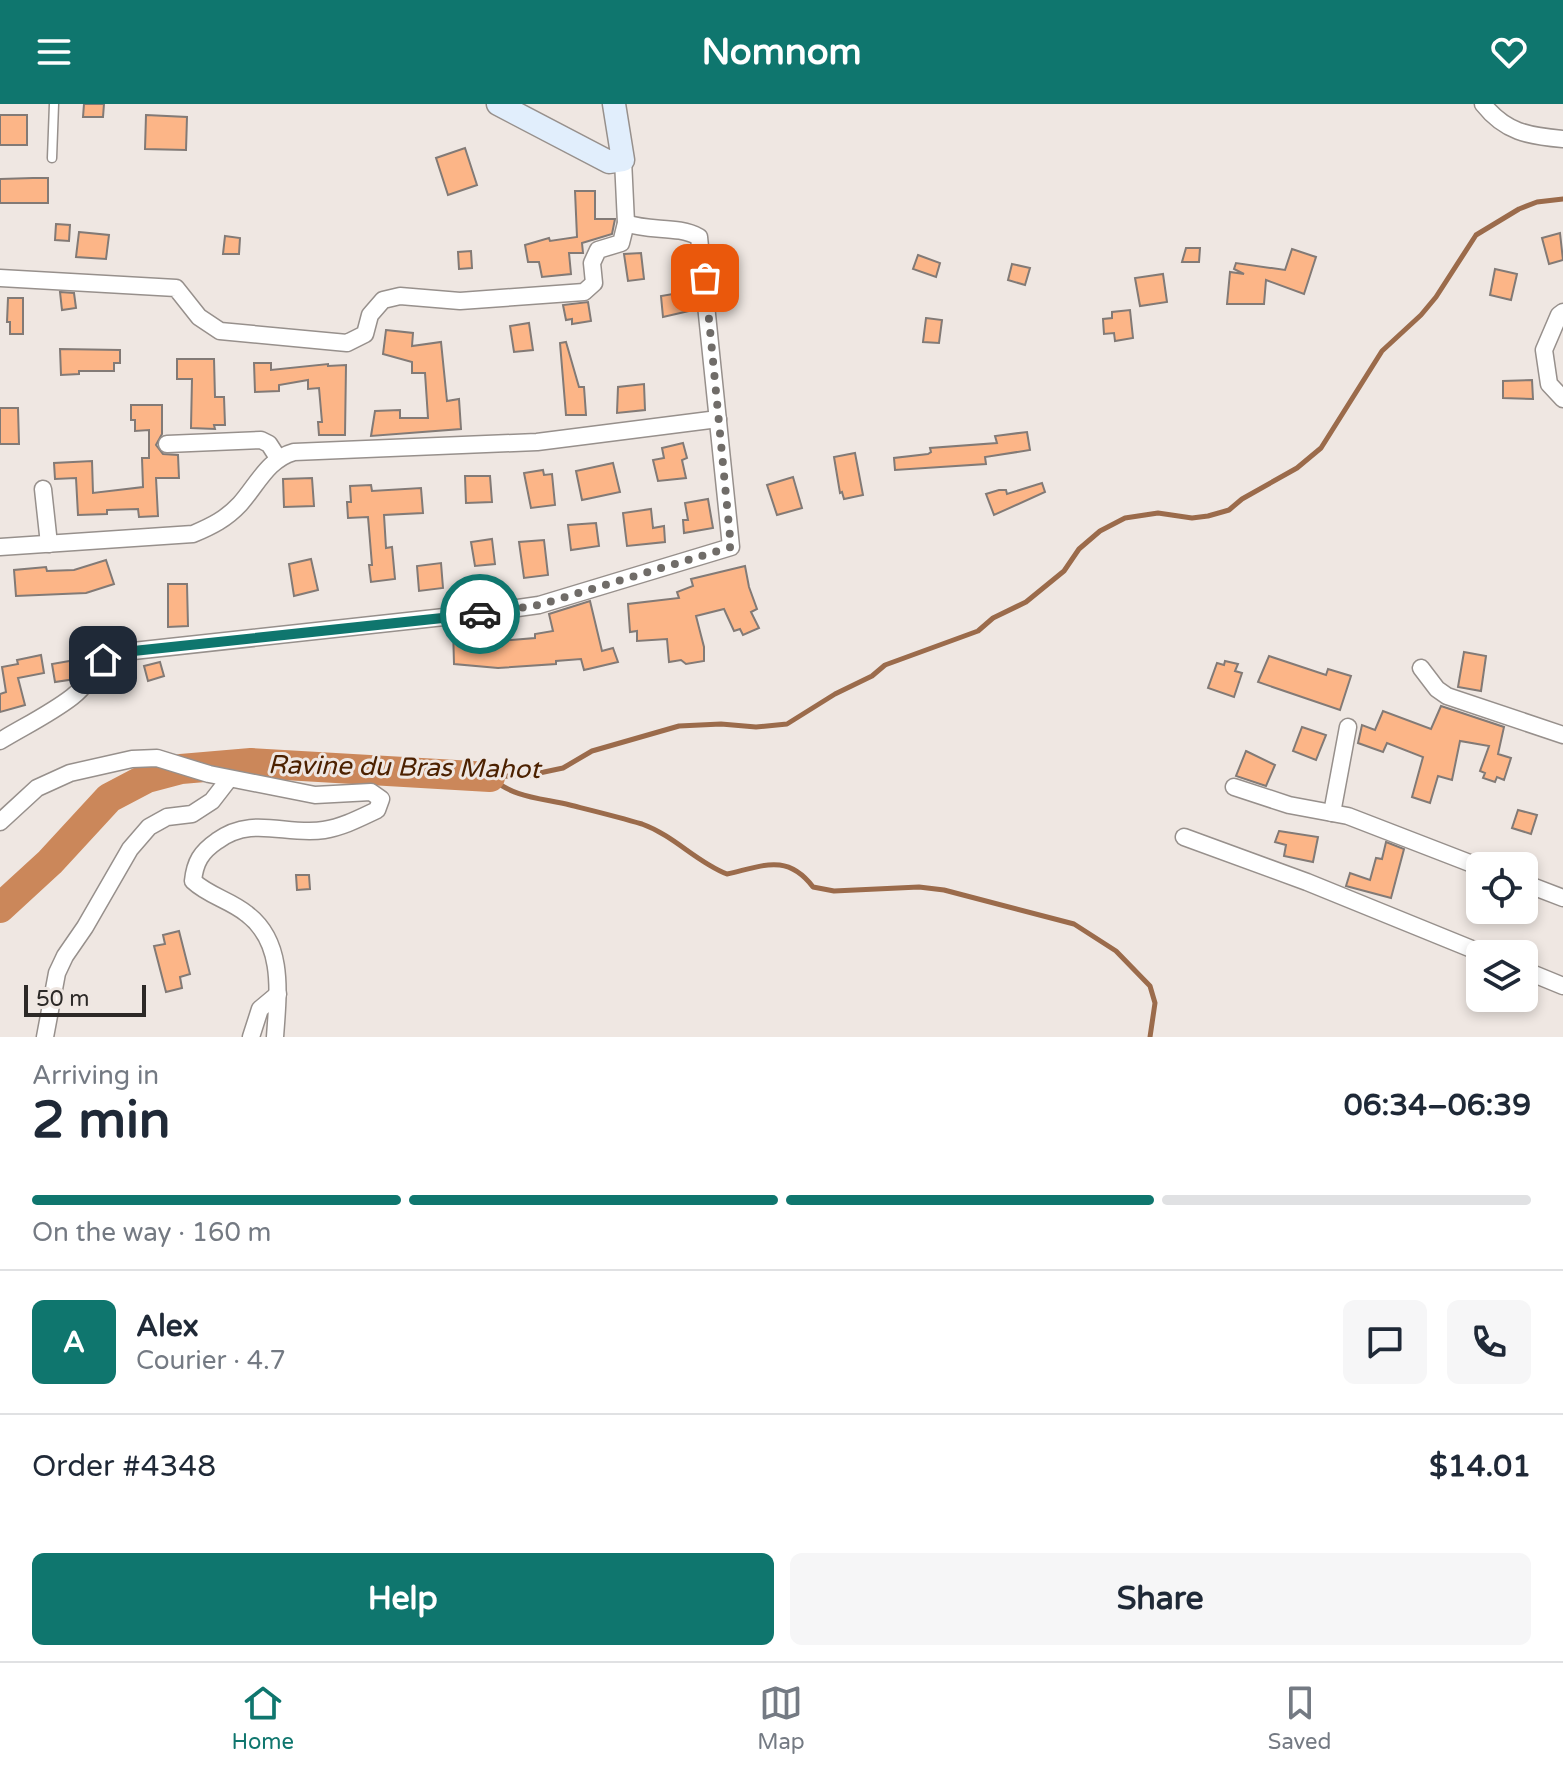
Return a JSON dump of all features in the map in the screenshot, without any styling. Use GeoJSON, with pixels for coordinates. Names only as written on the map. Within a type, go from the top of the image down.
{"type":"FeatureCollection","features":[{"type":"Feature","properties":{"kind":"main road"},"geometry":{"type":"LineString","coordinates":[[498,104],[609,162],[623,160],[614,104]]}},
{"type":"Feature","properties":{"kind":"street"},"geometry":{"type":"LineString","coordinates":[[1483,104],[1496,121],[1512,129],[1538,137],[1563,139]]}},
{"type":"Feature","properties":{"kind":"street"},"geometry":{"type":"LineString","coordinates":[[0,278],[176,288],[199,317],[220,331],[347,343],[365,334],[370,315],[383,300],[400,296],[460,301],[584,292],[594,283],[592,263],[598,250],[621,243],[626,223],[623,160]]}},
{"type":"Feature","properties":{"kind":"street"},"geometry":{"type":"LineString","coordinates":[[0,741],[63,704],[87,685],[103,660],[124,652],[539,605],[731,547],[699,237],[687,231],[642,229],[626,223]]}},
{"type":"Feature","properties":{"kind":"street"},"geometry":{"type":"LineString","coordinates":[[1563,312],[1544,350],[1549,384],[1563,399]]}},
{"type":"Feature","properties":{"kind":"street"},"geometry":{"type":"LineString","coordinates":[[0,547],[193,534],[218,524],[278,458],[294,452],[537,442],[718,419]]}},
{"type":"Feature","properties":{"kind":"street"},"geometry":{"type":"LineString","coordinates":[[167,444],[261,440],[266,441],[278,458]]}},
{"type":"Feature","properties":{"kind":"street"},"geometry":{"type":"LineString","coordinates":[[43,489],[49,544]]}},
{"type":"Feature","properties":{"kind":"street"},"geometry":{"type":"LineString","coordinates":[[1421,668],[1437,689],[1447,696],[1563,735]]}},
{"type":"Feature","properties":{"kind":"street"},"geometry":{"type":"LineString","coordinates":[[1332,813],[1348,727]]}},
{"type":"Feature","properties":{"kind":"street"},"geometry":{"type":"LineString","coordinates":[[0,822],[37,788],[70,773],[118,761],[157,758],[229,779],[315,795],[371,792],[381,799],[377,810],[323,830],[245,827],[222,837],[206,849],[195,864],[193,881],[202,890],[249,915],[261,929],[276,959],[278,994],[275,1037]]}},
{"type":"Feature","properties":{"kind":"street"},"geometry":{"type":"LineString","coordinates":[[45,1037],[57,973],[130,849],[149,827],[167,817],[192,814],[212,801],[229,779]]}},
{"type":"Feature","properties":{"kind":"street"},"geometry":{"type":"LineString","coordinates":[[1234,787],[1289,805],[1348,816],[1466,862]]}},
{"type":"Feature","properties":{"kind":"street"},"geometry":{"type":"LineString","coordinates":[[1184,837],[1307,882],[1466,947]]}},
{"type":"Feature","properties":{"kind":"street"},"geometry":{"type":"LineString","coordinates":[[1538,888],[1563,898]]}},
{"type":"Feature","properties":{"kind":"street"},"geometry":{"type":"LineString","coordinates":[[1538,976],[1563,986]]}},
{"type":"Feature","properties":{"kind":"street"},"geometry":{"type":"LineString","coordinates":[[251,1037],[260,1009],[278,994]]}},
{"type":"Feature","properties":{"kind":"lane"},"geometry":{"type":"LineString","coordinates":[[52,158],[54,104]]}},
{"type":"Feature","properties":{"kind":"building"},"geometry":{"type":"Polygon","coordinates":[[[84,104],[104,104],[103,117],[83,117],[84,104]]]}},
{"type":"Feature","properties":{"kind":"building"},"geometry":{"type":"Polygon","coordinates":[[[0,115],[27,115],[27,145],[0,145],[0,115]]]}},
{"type":"Feature","properties":{"kind":"building"},"geometry":{"type":"Polygon","coordinates":[[[146,115],[187,117],[186,150],[145,149],[146,115]]]}},
{"type":"Feature","properties":{"kind":"building"},"geometry":{"type":"Polygon","coordinates":[[[465,148],[477,185],[448,195],[436,158],[465,148]]]}},
{"type":"Feature","properties":{"kind":"building"},"geometry":{"type":"Polygon","coordinates":[[[48,178],[48,203],[0,203],[0,179],[48,178]]]}},
{"type":"Feature","properties":{"kind":"building"},"geometry":{"type":"Polygon","coordinates":[[[575,191],[595,191],[595,219],[615,219],[612,234],[582,243],[583,253],[569,253],[571,274],[542,277],[539,262],[528,262],[525,245],[549,238],[550,241],[577,237],[575,191]]]}},
{"type":"Feature","properties":{"kind":"building"},"geometry":{"type":"Polygon","coordinates":[[[56,224],[70,225],[69,241],[55,240],[56,224]]]}},
{"type":"Feature","properties":{"kind":"building"},"geometry":{"type":"Polygon","coordinates":[[[79,232],[109,235],[106,259],[76,257],[79,232]]]}},
{"type":"Feature","properties":{"kind":"building"},"geometry":{"type":"Polygon","coordinates":[[[1560,233],[1563,260],[1549,264],[1542,238],[1560,233]]]}},
{"type":"Feature","properties":{"kind":"building"},"geometry":{"type":"Polygon","coordinates":[[[225,236],[240,238],[239,254],[223,254],[225,236]]]}},
{"type":"Feature","properties":{"kind":"building"},"geometry":{"type":"Polygon","coordinates":[[[1186,248],[1200,248],[1199,262],[1182,262],[1186,248]]]}},
{"type":"Feature","properties":{"kind":"building"},"geometry":{"type":"Polygon","coordinates":[[[1292,249],[1316,257],[1304,294],[1266,280],[1264,304],[1227,304],[1230,272],[1244,274],[1234,269],[1236,263],[1285,270],[1292,249]]]}},
{"type":"Feature","properties":{"kind":"building"},"geometry":{"type":"Polygon","coordinates":[[[471,251],[472,268],[459,269],[458,252],[471,251]]]}},
{"type":"Feature","properties":{"kind":"building"},"geometry":{"type":"Polygon","coordinates":[[[641,253],[644,279],[628,281],[624,254],[641,253]]]}},
{"type":"Feature","properties":{"kind":"building"},"geometry":{"type":"Polygon","coordinates":[[[918,255],[940,263],[936,277],[913,269],[918,255]]]}},
{"type":"Feature","properties":{"kind":"building"},"geometry":{"type":"Polygon","coordinates":[[[1012,264],[1030,268],[1025,285],[1008,280],[1012,264]]]}},
{"type":"Feature","properties":{"kind":"building"},"geometry":{"type":"Polygon","coordinates":[[[1495,269],[1517,274],[1511,300],[1490,295],[1495,269]]]}},
{"type":"Feature","properties":{"kind":"building"},"geometry":{"type":"Polygon","coordinates":[[[1163,274],[1167,302],[1140,306],[1135,278],[1163,274]]]}},
{"type":"Feature","properties":{"kind":"building"},"geometry":{"type":"Polygon","coordinates":[[[60,292],[74,293],[76,308],[62,310],[60,292]]]}},
{"type":"Feature","properties":{"kind":"building"},"geometry":{"type":"Polygon","coordinates":[[[685,292],[689,311],[663,317],[661,296],[685,292]]]}},
{"type":"Feature","properties":{"kind":"building"},"geometry":{"type":"Polygon","coordinates":[[[8,298],[23,298],[23,334],[10,334],[8,298]]]}},
{"type":"Feature","properties":{"kind":"building"},"geometry":{"type":"Polygon","coordinates":[[[588,302],[591,321],[572,324],[572,319],[566,320],[563,305],[588,302]]]}},
{"type":"Feature","properties":{"kind":"building"},"geometry":{"type":"Polygon","coordinates":[[[1130,310],[1133,338],[1115,341],[1114,333],[1104,334],[1103,319],[1112,318],[1112,312],[1130,310]]]}},
{"type":"Feature","properties":{"kind":"building"},"geometry":{"type":"Polygon","coordinates":[[[926,318],[942,320],[939,343],[923,342],[926,318]]]}},
{"type":"Feature","properties":{"kind":"building"},"geometry":{"type":"Polygon","coordinates":[[[529,323],[533,350],[514,352],[510,326],[529,323]]]}},
{"type":"Feature","properties":{"kind":"building"},"geometry":{"type":"Polygon","coordinates":[[[386,330],[413,333],[412,346],[441,342],[447,401],[459,399],[461,429],[371,436],[375,411],[400,410],[400,418],[428,418],[425,373],[412,373],[412,362],[383,354],[386,330]]]}},
{"type":"Feature","properties":{"kind":"building"},"geometry":{"type":"Polygon","coordinates":[[[566,342],[579,387],[584,387],[586,415],[566,415],[560,343],[566,342]]]}},
{"type":"Feature","properties":{"kind":"building"},"geometry":{"type":"Polygon","coordinates":[[[60,349],[120,350],[120,363],[114,363],[114,371],[79,371],[79,374],[61,375],[60,349]]]}},
{"type":"Feature","properties":{"kind":"building"},"geometry":{"type":"Polygon","coordinates":[[[177,359],[214,359],[215,397],[224,397],[225,425],[214,425],[215,429],[191,428],[192,379],[177,379],[177,359]]]}},
{"type":"Feature","properties":{"kind":"building"},"geometry":{"type":"Polygon","coordinates":[[[254,363],[271,363],[271,370],[346,365],[345,435],[319,435],[318,422],[322,422],[319,388],[308,389],[308,380],[279,385],[279,391],[255,392],[254,363]]]}},
{"type":"Feature","properties":{"kind":"building"},"geometry":{"type":"Polygon","coordinates":[[[1532,380],[1533,399],[1503,398],[1503,381],[1532,380]]]}},
{"type":"Feature","properties":{"kind":"building"},"geometry":{"type":"Polygon","coordinates":[[[644,384],[645,410],[617,413],[618,387],[644,384]]]}},
{"type":"Feature","properties":{"kind":"building"},"geometry":{"type":"Polygon","coordinates":[[[131,405],[162,405],[162,434],[156,445],[163,454],[178,455],[179,478],[156,478],[158,516],[139,517],[138,509],[78,515],[76,478],[55,479],[54,463],[92,461],[93,493],[143,487],[142,458],[149,458],[149,430],[135,431],[131,405]]]}},
{"type":"Feature","properties":{"kind":"building"},"geometry":{"type":"Polygon","coordinates":[[[0,408],[18,408],[19,444],[0,444],[0,408]]]}},
{"type":"Feature","properties":{"kind":"building"},"geometry":{"type":"Polygon","coordinates":[[[1027,432],[1030,450],[985,457],[986,464],[895,470],[894,458],[928,454],[930,448],[997,443],[995,436],[1027,432]]]}},
{"type":"Feature","properties":{"kind":"building"},"geometry":{"type":"Polygon","coordinates":[[[683,443],[687,458],[682,460],[686,478],[658,481],[653,460],[664,458],[662,448],[683,443]]]}},
{"type":"Feature","properties":{"kind":"building"},"geometry":{"type":"Polygon","coordinates":[[[855,453],[863,495],[844,499],[840,493],[834,457],[855,453]]]}},
{"type":"Feature","properties":{"kind":"building"},"geometry":{"type":"Polygon","coordinates":[[[613,463],[620,492],[582,500],[576,471],[613,463]]]}},
{"type":"Feature","properties":{"kind":"building"},"geometry":{"type":"Polygon","coordinates":[[[543,470],[544,475],[552,474],[555,505],[531,508],[524,473],[543,470]]]}},
{"type":"Feature","properties":{"kind":"building"},"geometry":{"type":"Polygon","coordinates":[[[465,476],[490,476],[492,502],[466,503],[465,476]]]}},
{"type":"Feature","properties":{"kind":"building"},"geometry":{"type":"Polygon","coordinates":[[[793,477],[802,508],[777,515],[767,485],[793,477]]]}},
{"type":"Feature","properties":{"kind":"building"},"geometry":{"type":"Polygon","coordinates":[[[312,478],[314,506],[284,507],[283,479],[312,478]]]}},
{"type":"Feature","properties":{"kind":"building"},"geometry":{"type":"Polygon","coordinates":[[[1042,483],[1045,492],[994,515],[986,494],[1006,490],[1007,494],[1042,483]]]}},
{"type":"Feature","properties":{"kind":"building"},"geometry":{"type":"Polygon","coordinates":[[[371,485],[372,491],[421,488],[423,513],[384,515],[386,548],[392,547],[395,579],[371,582],[368,517],[348,518],[350,486],[371,485]]]}},
{"type":"Feature","properties":{"kind":"building"},"geometry":{"type":"Polygon","coordinates":[[[708,499],[713,528],[684,533],[683,520],[688,520],[685,503],[708,499]]]}},
{"type":"Feature","properties":{"kind":"building"},"geometry":{"type":"Polygon","coordinates":[[[651,509],[653,528],[664,526],[665,542],[627,546],[623,513],[651,509]]]}},
{"type":"Feature","properties":{"kind":"building"},"geometry":{"type":"Polygon","coordinates":[[[596,523],[599,546],[571,550],[568,525],[596,523]]]}},
{"type":"Feature","properties":{"kind":"building"},"geometry":{"type":"Polygon","coordinates":[[[492,539],[495,564],[475,566],[471,542],[492,539]]]}},
{"type":"Feature","properties":{"kind":"building"},"geometry":{"type":"Polygon","coordinates":[[[544,540],[548,575],[524,578],[519,542],[544,540]]]}},
{"type":"Feature","properties":{"kind":"building"},"geometry":{"type":"Polygon","coordinates":[[[311,559],[318,590],[294,596],[289,564],[311,559]]]}},
{"type":"Feature","properties":{"kind":"building"},"geometry":{"type":"Polygon","coordinates":[[[106,560],[114,584],[86,593],[16,596],[14,570],[46,567],[47,571],[74,570],[106,560]]]}},
{"type":"Feature","properties":{"kind":"building"},"geometry":{"type":"Polygon","coordinates":[[[441,563],[443,588],[419,591],[417,566],[441,563]]]}},
{"type":"Feature","properties":{"kind":"building"},"geometry":{"type":"Polygon","coordinates":[[[745,566],[757,609],[751,612],[759,628],[743,635],[740,629],[734,631],[724,609],[696,616],[704,647],[704,661],[686,664],[681,660],[669,662],[667,639],[637,641],[637,631],[630,632],[628,604],[679,598],[677,592],[693,586],[691,579],[745,566]]]}},
{"type":"Feature","properties":{"kind":"building"},"geometry":{"type":"Polygon","coordinates":[[[168,584],[187,584],[188,626],[168,627],[168,584]]]}},
{"type":"Feature","properties":{"kind":"building"},"geometry":{"type":"Polygon","coordinates":[[[590,601],[602,651],[613,648],[618,662],[584,670],[581,659],[498,668],[454,664],[453,627],[464,626],[465,636],[475,636],[475,643],[535,638],[535,634],[553,631],[549,614],[590,601]]]}},
{"type":"Feature","properties":{"kind":"building"},"geometry":{"type":"Polygon","coordinates":[[[1464,652],[1486,656],[1481,691],[1458,687],[1464,652]]]}},
{"type":"Feature","properties":{"kind":"building"},"geometry":{"type":"Polygon","coordinates":[[[41,655],[44,673],[18,678],[25,705],[0,712],[0,694],[6,692],[2,667],[41,655]]]}},
{"type":"Feature","properties":{"kind":"building"},"geometry":{"type":"Polygon","coordinates":[[[1269,656],[1326,675],[1328,669],[1351,676],[1340,710],[1258,682],[1269,656]]]}},
{"type":"Feature","properties":{"kind":"building"},"geometry":{"type":"Polygon","coordinates":[[[81,659],[83,669],[75,679],[55,682],[52,664],[81,659]]]}},
{"type":"Feature","properties":{"kind":"building"},"geometry":{"type":"Polygon","coordinates":[[[1225,661],[1238,664],[1235,671],[1242,673],[1234,697],[1208,688],[1217,663],[1224,665],[1225,661]]]}},
{"type":"Feature","properties":{"kind":"building"},"geometry":{"type":"Polygon","coordinates":[[[160,662],[164,676],[148,681],[144,666],[160,662]]]}},
{"type":"Feature","properties":{"kind":"building"},"geometry":{"type":"Polygon","coordinates":[[[1441,706],[1504,727],[1498,754],[1511,758],[1504,780],[1497,777],[1495,782],[1483,778],[1485,773],[1480,771],[1489,746],[1460,741],[1452,780],[1438,776],[1430,803],[1412,797],[1423,757],[1387,743],[1383,752],[1358,743],[1362,725],[1375,730],[1383,711],[1431,729],[1441,706]]]}},
{"type":"Feature","properties":{"kind":"building"},"geometry":{"type":"Polygon","coordinates":[[[1302,727],[1326,735],[1316,760],[1293,751],[1302,727]]]}},
{"type":"Feature","properties":{"kind":"building"},"geometry":{"type":"Polygon","coordinates":[[[1246,751],[1275,765],[1266,786],[1236,776],[1246,751]]]}},
{"type":"Feature","properties":{"kind":"building"},"geometry":{"type":"Polygon","coordinates":[[[1518,810],[1537,815],[1531,834],[1512,828],[1518,810]]]}},
{"type":"Feature","properties":{"kind":"building"},"geometry":{"type":"Polygon","coordinates":[[[1279,831],[1318,837],[1313,862],[1284,856],[1286,845],[1275,842],[1279,831]]]}},
{"type":"Feature","properties":{"kind":"building"},"geometry":{"type":"Polygon","coordinates":[[[1386,842],[1404,849],[1391,898],[1346,886],[1350,873],[1370,880],[1376,858],[1382,859],[1386,842]]]}},
{"type":"Feature","properties":{"kind":"building"},"geometry":{"type":"Polygon","coordinates":[[[296,875],[309,875],[310,889],[297,890],[296,875]]]}},
{"type":"Feature","properties":{"kind":"building"},"geometry":{"type":"Polygon","coordinates":[[[179,931],[190,974],[180,977],[182,988],[166,992],[154,946],[165,944],[163,935],[179,931]]]}},
{"type":"Feature","properties":{"kind":"waterway","name":"Ravine du Bras Mahot"},"geometry":{"type":"LineString","coordinates":[[490,777],[530,775],[563,768],[592,751],[679,726],[721,724],[756,727],[787,724],[835,694],[872,676],[885,665],[978,631],[993,618],[1026,602],[1064,571],[1079,549],[1100,531],[1125,518],[1158,513],[1192,518],[1229,510],[1242,499],[1297,468],[1321,448],[1382,351],[1436,297],[1476,235],[1519,209],[1537,202],[1563,199]]}},
{"type":"Feature","properties":{"kind":"waterway","name":"Ravine du Bras Mahot"},"geometry":{"type":"LineString","coordinates":[[0,908],[50,862],[109,798],[147,778],[181,769],[251,763],[490,777]]}},
{"type":"Feature","properties":{"kind":"waterway"},"geometry":{"type":"LineString","coordinates":[[490,777],[518,793],[642,824],[727,874],[763,866],[784,866],[803,876],[813,887],[834,891],[919,887],[944,890],[1074,924],[1116,951],[1150,986],[1155,1003],[1150,1037]]}},
{"type":"Feature","properties":{"kind":"way so far"},"geometry":{"type":"LineString","coordinates":[[480,614],[539,605],[731,547],[705,278]]}},
{"type":"Feature","properties":{"kind":"route"},"geometry":{"type":"LineString","coordinates":[[103,660],[124,652],[480,614]]}}]}
